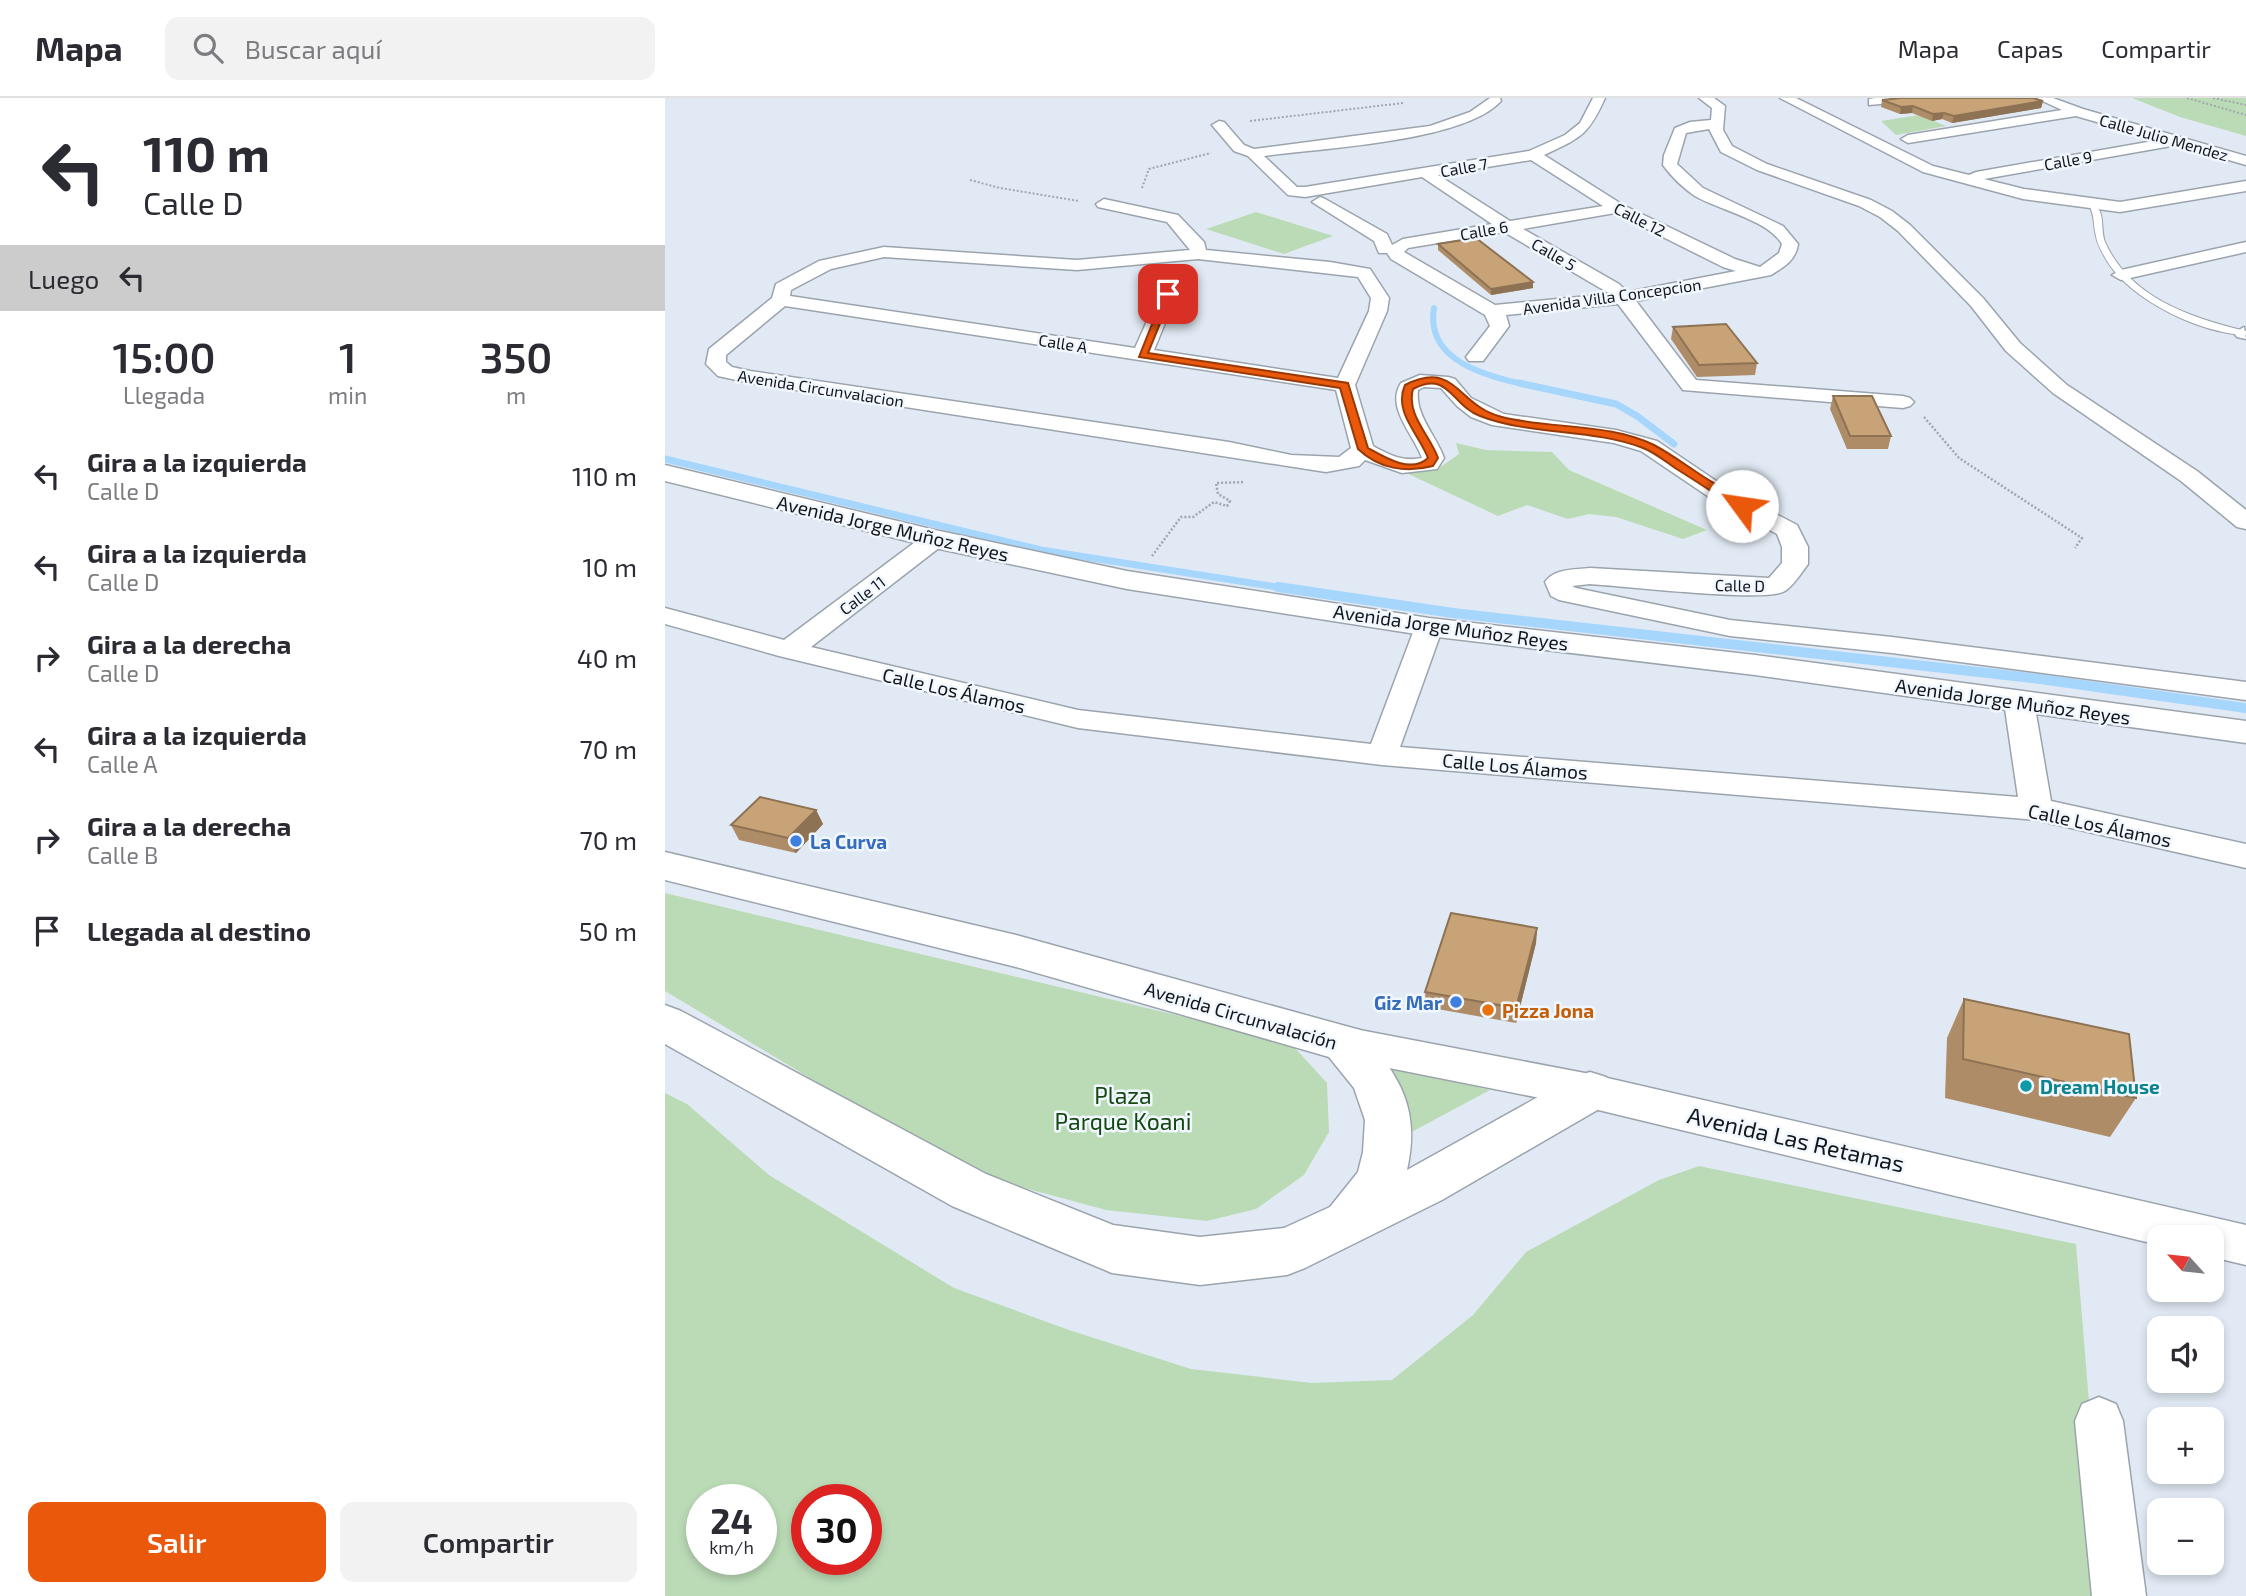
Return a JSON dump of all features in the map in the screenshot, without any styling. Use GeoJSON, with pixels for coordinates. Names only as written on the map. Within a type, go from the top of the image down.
{"type":"FeatureCollection","features":[{"type":"Feature","properties":{"kind":"street"},"geometry":{"type":"LineString","coordinates":[[1705,98],[1719,106],[1716,124],[1726,149],[1741,158],[1865,203],[1886,214],[1905,228],[1977,302],[2013,347],[2060,389],[2189,476],[2246,522]]}},
{"type":"Feature","properties":{"kind":"street"},"geometry":{"type":"LineString","coordinates":[[1786,98],[1918,165],[2023,194],[2093,205],[2144,204],[2246,186]]}},
{"type":"Feature","properties":{"kind":"street"},"geometry":{"type":"LineString","coordinates":[[1874,102],[1902,98]]}},
{"type":"Feature","properties":{"kind":"street","name":"Calle Julio Mendez"},"geometry":{"type":"LineString","coordinates":[[2042,98],[2246,161]]}},
{"type":"Feature","properties":{"kind":"street","name":"Calle 7"},"geometry":{"type":"LineString","coordinates":[[1253,153],[1293,192],[1305,192],[1533,155],[1570,138],[1585,125],[1596,110],[1599,99]]}},
{"type":"Feature","properties":{"kind":"street"},"geometry":{"type":"LineString","coordinates":[[1219,125],[1239,148],[1253,153],[1432,130],[1475,115],[1495,102]]}},
{"type":"Feature","properties":{"kind":"street"},"geometry":{"type":"LineString","coordinates":[[1908,139],[2078,111]]}},
{"type":"Feature","properties":{"kind":"street","name":"Avenida Villa Concepcion"},"geometry":{"type":"LineString","coordinates":[[1492,311],[1622,298],[1765,271],[1790,251],[1790,242],[1783,231],[1722,205],[1696,190],[1671,165],[1671,155],[1680,131],[1690,126],[1716,124]]}},
{"type":"Feature","properties":{"kind":"street","name":"Calle 9"},"geometry":{"type":"LineString","coordinates":[[1960,177],[1998,173],[2177,141]]}},
{"type":"Feature","properties":{"kind":"street","name":"Calle 12"},"geometry":{"type":"LineString","coordinates":[[1533,155],[1617,208],[1729,264],[1754,272]]}},
{"type":"Feature","properties":{"kind":"street","name":"Calle 5"},"geometry":{"type":"LineString","coordinates":[[1425,173],[1506,226],[1613,288],[1633,308],[1690,386],[1903,402]]}},
{"type":"Feature","properties":{"kind":"street"},"geometry":{"type":"LineString","coordinates":[[1998,173],[2076,197],[2093,205]]}},
{"type":"Feature","properties":{"kind":"street"},"geometry":{"type":"LineString","coordinates":[[1320,202],[1381,239],[1392,252],[1492,311],[1498,317],[1500,326],[1476,357]]}},
{"type":"Feature","properties":{"kind":"street"},"geometry":{"type":"LineString","coordinates":[[1104,204],[1172,218],[1198,246],[1198,254]]}},
{"type":"Feature","properties":{"kind":"street","name":"Calle 6"},"geometry":{"type":"LineString","coordinates":[[1360,259],[1389,260],[1392,252],[1403,244],[1617,208]]}},
{"type":"Feature","properties":{"kind":"street"},"geometry":{"type":"LineString","coordinates":[[2121,275],[2246,247]]}},
{"type":"Feature","properties":{"kind":"street","name":"Avenida Circunvalacion"},"geometry":{"type":"LineString","coordinates":[[1360,259],[1198,254],[1077,265],[884,253],[851,258],[801,276],[782,288],[781,300],[716,353],[716,363],[725,372],[841,392],[1229,449],[1306,463],[1323,465],[1350,461],[1363,449]]}},
{"type":"Feature","properties":{"kind":"street"},"geometry":{"type":"LineString","coordinates":[[1360,259],[1364,273],[1380,298],[1378,311],[1345,385],[1363,449]]}},
{"type":"Feature","properties":{"kind":"street"},"geometry":{"type":"LineString","coordinates":[[1142,355],[1168,294]]}},
{"type":"Feature","properties":{"kind":"street","name":"Calle A"},"geometry":{"type":"LineString","coordinates":[[781,300],[1345,385]]}},
{"type":"Feature","properties":{"kind":"street","name":"Calle D"},"geometry":{"type":"LineString","coordinates":[[1363,449],[1402,468],[1429,464],[1433,458],[1431,450],[1410,419],[1406,396],[1408,387],[1420,381],[1433,380],[1448,383],[1464,402],[1479,412],[1500,420],[1608,436],[1649,446],[1720,494],[1788,530],[1795,547],[1795,564],[1776,586],[1745,587],[1590,576],[1562,579],[1558,582],[1560,590],[1730,628]]}},
{"type":"Feature","properties":{"kind":"street","name":"Avenida Jorge Muñoz Reyes"},"geometry":{"type":"LineString","coordinates":[[665,473],[935,539],[1127,580],[1429,627],[1755,665],[2246,732]]}},
{"type":"Feature","properties":{"kind":"street","name":"Calle 11"},"geometry":{"type":"LineString","coordinates":[[789,650],[935,539]]}},
{"type":"Feature","properties":{"kind":"street","name":"Calle Los Álamos"},"geometry":{"type":"LineString","coordinates":[[665,616],[789,650],[1078,719],[1382,755],[2036,809],[2246,856]]}},
{"type":"Feature","properties":{"kind":"street"},"geometry":{"type":"LineString","coordinates":[[1382,755],[1429,627]]}},
{"type":"Feature","properties":{"kind":"street","name":"Avenida Jorge Muñoz Reyes"},"geometry":{"type":"LineString","coordinates":[[1730,628],[1892,645],[2246,691]]}},
{"type":"Feature","properties":{"kind":"street"},"geometry":{"type":"LineString","coordinates":[[2019,702],[2036,809]]}},
{"type":"Feature","properties":{"kind":"street","name":"Avenida Circunvalación"},"geometry":{"type":"LineString","coordinates":[[665,866],[1016,951],[1344,1043],[1374,1079],[1389,1120],[1387,1152],[1380,1181],[1348,1223],[1287,1251],[1200,1261],[1112,1249],[969,1191],[665,1023]]}},
{"type":"Feature","properties":{"kind":"street","name":"Avenida Las Retamas"},"geometry":{"type":"LineString","coordinates":[[1344,1043],[1590,1091],[2246,1245]]}},
{"type":"Feature","properties":{"kind":"street"},"geometry":{"type":"LineString","coordinates":[[1348,1223],[1425,1185],[1590,1091]]}},
{"type":"Feature","properties":{"kind":"street"},"geometry":{"type":"LineString","coordinates":[[2099,1421],[2119,1596]]}},
{"type":"Feature","properties":{"kind":"lane"},"geometry":{"type":"LineString","coordinates":[[2093,205],[2101,217],[2101,240],[2121,275],[2136,289],[2190,317],[2245,333]]}},
{"type":"Feature","properties":{"kind":"path"},"geometry":{"type":"LineString","coordinates":[[2187,98],[2246,115]]}},
{"type":"Feature","properties":{"kind":"path"},"geometry":{"type":"LineString","coordinates":[[2213,98],[2246,106]]}},
{"type":"Feature","properties":{"kind":"path"},"geometry":{"type":"LineString","coordinates":[[1219,125],[1403,103]]}},
{"type":"Feature","properties":{"kind":"path"},"geometry":{"type":"LineString","coordinates":[[1142,188],[1149,169],[1168,162],[1224,150],[1253,153]]}},
{"type":"Feature","properties":{"kind":"path"},"geometry":{"type":"LineString","coordinates":[[969,180],[1012,190],[1104,204]]}},
{"type":"Feature","properties":{"kind":"path"},"geometry":{"type":"LineString","coordinates":[[1903,402],[1928,420],[1959,458],[2082,538],[2075,548]]}},
{"type":"Feature","properties":{"kind":"path"},"geometry":{"type":"LineString","coordinates":[[1154,554],[1181,517],[1193,517],[1214,502],[1227,506],[1230,501],[1218,494],[1216,483],[1258,481],[1285,486],[1306,463]]}},
{"type":"Feature","properties":{"kind":"green space"},"geometry":{"type":"Polygon","coordinates":[[[2132,98],[2246,98],[2246,136],[2180,117],[2132,98]]]}},
{"type":"Feature","properties":{"kind":"green space"},"geometry":{"type":"Polygon","coordinates":[[[1919,115],[1946,126],[1896,135],[1881,121],[1919,115]]]}},
{"type":"Feature","properties":{"kind":"green space"},"geometry":{"type":"Polygon","coordinates":[[[1256,212],[1333,236],[1284,254],[1206,229],[1256,212]]]}},
{"type":"Feature","properties":{"kind":"green space"},"geometry":{"type":"Polygon","coordinates":[[[1456,443],[1486,450],[1552,452],[1569,470],[1707,530],[1683,539],[1616,517],[1589,514],[1568,519],[1527,505],[1498,516],[1402,471],[1442,466],[1459,454],[1456,443]]]}},
{"type":"Feature","properties":{"kind":"green space","name":"Plaza Parque Koani"},"geometry":{"type":"Polygon","coordinates":[[[665,893],[1239,1030],[1294,1047],[1327,1083],[1329,1132],[1304,1175],[1256,1209],[1207,1221],[1106,1210],[1010,1184],[895,1129],[665,991],[665,893]]]}},
{"type":"Feature","properties":{"kind":"green space"},"geometry":{"type":"Polygon","coordinates":[[[1376,1063],[1490,1090],[1391,1143],[1376,1063]]]}},
{"type":"Feature","properties":{"kind":"green space"},"geometry":{"type":"Polygon","coordinates":[[[665,1093],[687,1104],[769,1175],[954,1288],[1069,1330],[1191,1369],[1312,1383],[1392,1380],[1473,1315],[1526,1252],[1659,1180],[1699,1166],[2076,1244],[2105,1596],[665,1596],[665,1093]]]}},
{"type":"Feature","properties":{"kind":"building"},"geometry":{"type":"Polygon","coordinates":[[[2033,98],[2043,101],[1954,116],[1933,114],[1913,106],[1901,107],[1882,100],[2033,98]]]}},
{"type":"Feature","properties":{"kind":"building"},"geometry":{"type":"Polygon","coordinates":[[[1476,238],[1533,282],[1491,289],[1438,244],[1476,238]]]}},
{"type":"Feature","properties":{"kind":"building"},"geometry":{"type":"Polygon","coordinates":[[[1726,324],[1757,363],[1699,365],[1673,327],[1726,324]]]}},
{"type":"Feature","properties":{"kind":"building"},"geometry":{"type":"Polygon","coordinates":[[[1833,396],[1872,396],[1891,436],[1850,436],[1833,396]]]}},
{"type":"Feature","properties":{"kind":"building"},"geometry":{"type":"Polygon","coordinates":[[[760,797],[816,810],[788,838],[731,825],[760,797]]]}},
{"type":"Feature","properties":{"kind":"building"},"geometry":{"type":"Polygon","coordinates":[[[1451,913],[1537,928],[1516,1008],[1425,992],[1451,913]]]}},
{"type":"Feature","properties":{"kind":"building"},"geometry":{"type":"Polygon","coordinates":[[[1964,999],[2129,1034],[2136,1098],[1963,1059],[1964,999]]]}},
{"type":"Feature","properties":{"kind":"waterway"},"geometry":{"type":"LineString","coordinates":[[1434,308],[1434,326],[1439,341],[1449,353],[1477,371],[1527,385]]}},
{"type":"Feature","properties":{"kind":"waterway"},"geometry":{"type":"LineString","coordinates":[[1519,383],[1616,404],[1674,444]]}},
{"type":"Feature","properties":{"kind":"waterway"},"geometry":{"type":"LineString","coordinates":[[665,459],[1041,550],[1289,589]]}},
{"type":"Feature","properties":{"kind":"waterway"},"geometry":{"type":"LineString","coordinates":[[1278,587],[1453,613],[2032,678],[2246,708]]}},
{"type":"Feature","properties":{"kind":"place","name":"La Curva"},"geometry":{"type":"Point","coordinates":[796,841]}},
{"type":"Feature","properties":{"kind":"place","name":"Giz Mar"},"geometry":{"type":"Point","coordinates":[1456,1002]}},
{"type":"Feature","properties":{"kind":"place","name":"Pizza Jona"},"geometry":{"type":"Point","coordinates":[1488,1010]}},
{"type":"Feature","properties":{"kind":"place","name":"Dream House"},"geometry":{"type":"Point","coordinates":[2026,1086]}},
{"type":"Feature","properties":{"kind":"route"},"geometry":{"type":"LineString","coordinates":[[1168,294],[1142,355],[1345,385],[1363,449],[1389,464],[1402,468],[1416,467],[1429,464],[1433,458],[1427,441],[1410,419],[1406,396],[1408,387],[1420,381],[1433,380],[1448,383],[1464,402],[1479,412],[1500,420],[1533,427],[1616,437],[1649,446],[1742,506]]}}]}
